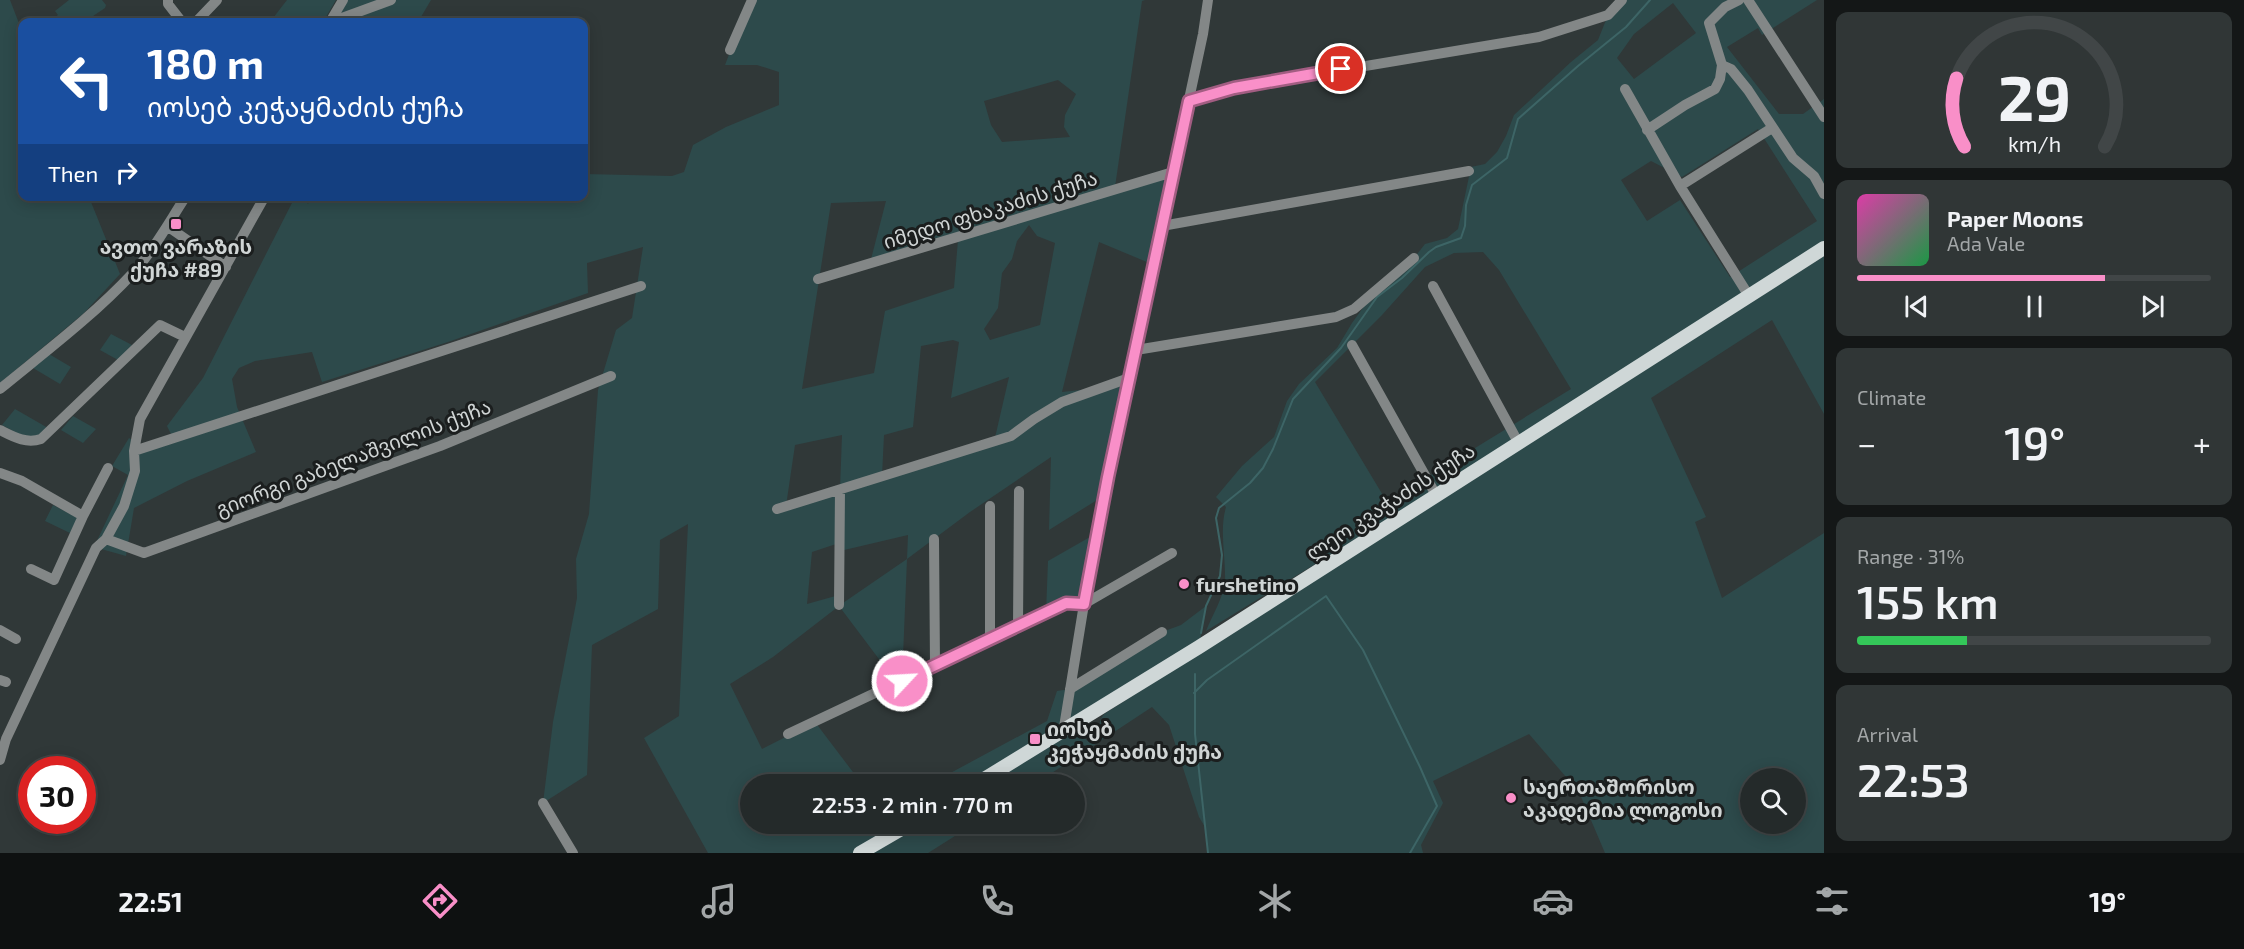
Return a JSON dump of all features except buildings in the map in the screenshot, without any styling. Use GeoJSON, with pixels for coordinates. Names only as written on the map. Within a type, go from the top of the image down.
{"type":"FeatureCollection","features":[{"type":"Feature","properties":{"kind":"main road","name":"ლეო კვაჭაძის ქუჩა"},"geometry":{"type":"LineString","coordinates":[[993,774],[1063,732],[1824,248]]}},
{"type":"Feature","properties":{"kind":"main road"},"geometry":{"type":"LineString","coordinates":[[860,853],[893,834]]}},
{"type":"Feature","properties":{"kind":"street"},"geometry":{"type":"LineString","coordinates":[[168,0],[168,4],[179,18]]}},
{"type":"Feature","properties":{"kind":"street"},"geometry":{"type":"LineString","coordinates":[[200,18],[217,0]]}},
{"type":"Feature","properties":{"kind":"street"},"geometry":{"type":"LineString","coordinates":[[332,18],[343,0]]}},
{"type":"Feature","properties":{"kind":"street"},"geometry":{"type":"LineString","coordinates":[[341,18],[391,0]]}},
{"type":"Feature","properties":{"kind":"street"},"geometry":{"type":"LineString","coordinates":[[730,51],[752,0]]}},
{"type":"Feature","properties":{"kind":"street"},"geometry":{"type":"LineString","coordinates":[[1063,732],[1084,604],[1129,378],[1203,34],[1208,0]]}},
{"type":"Feature","properties":{"kind":"street"},"geometry":{"type":"LineString","coordinates":[[1189,101],[1246,86],[1539,37],[1608,15],[1622,0]]}},
{"type":"Feature","properties":{"kind":"street"},"geometry":{"type":"LineString","coordinates":[[1647,130],[1715,89],[1720,79],[1722,65],[1709,23],[1725,8],[1739,0]]}},
{"type":"Feature","properties":{"kind":"street"},"geometry":{"type":"LineString","coordinates":[[1748,0],[1824,117]]}},
{"type":"Feature","properties":{"kind":"street"},"geometry":{"type":"LineString","coordinates":[[1722,65],[1731,69],[1748,90],[1793,158],[1814,176],[1824,194]]}},
{"type":"Feature","properties":{"kind":"street"},"geometry":{"type":"LineString","coordinates":[[1624,89],[1680,186],[1749,296]]}},
{"type":"Feature","properties":{"kind":"street"},"geometry":{"type":"LineString","coordinates":[[1680,186],[1772,128]]}},
{"type":"Feature","properties":{"kind":"street"},"geometry":{"type":"LineString","coordinates":[[1162,226],[1469,171]]}},
{"type":"Feature","properties":{"kind":"street","name":"იმედო ფხაკაძის ქუჩა"},"geometry":{"type":"LineString","coordinates":[[818,279],[1173,172]]}},
{"type":"Feature","properties":{"kind":"street"},"geometry":{"type":"LineString","coordinates":[[0,389],[107,298],[133,272],[183,201]]}},
{"type":"Feature","properties":{"kind":"street"},"geometry":{"type":"LineString","coordinates":[[0,760],[6,739],[69,602],[96,548],[106,539],[126,497],[135,471],[134,451],[140,419],[262,201]]}},
{"type":"Feature","properties":{"kind":"street"},"geometry":{"type":"LineString","coordinates":[[167,226],[226,267]]}},
{"type":"Feature","properties":{"kind":"street"},"geometry":{"type":"LineString","coordinates":[[1136,350],[1336,317],[1354,309],[1414,258]]}},
{"type":"Feature","properties":{"kind":"street"},"geometry":{"type":"LineString","coordinates":[[134,451],[641,286]]}},
{"type":"Feature","properties":{"kind":"street"},"geometry":{"type":"LineString","coordinates":[[1433,286],[1518,442]]}},
{"type":"Feature","properties":{"kind":"street"},"geometry":{"type":"LineString","coordinates":[[0,430],[21,440],[34,442],[41,439],[160,325],[185,337]]}},
{"type":"Feature","properties":{"kind":"street"},"geometry":{"type":"LineString","coordinates":[[1352,345],[1436,495]]}},
{"type":"Feature","properties":{"kind":"street","name":"გიორგი გაბელაშვილის ქუჩა"},"geometry":{"type":"LineString","coordinates":[[106,539],[144,553],[440,446],[611,376]]}},
{"type":"Feature","properties":{"kind":"street"},"geometry":{"type":"LineString","coordinates":[[777,509],[1011,436],[1034,418],[1062,402],[1129,378]]}},
{"type":"Feature","properties":{"kind":"street"},"geometry":{"type":"LineString","coordinates":[[31,569],[54,580],[108,468]]}},
{"type":"Feature","properties":{"kind":"street"},"geometry":{"type":"LineString","coordinates":[[0,473],[22,481],[83,516]]}},
{"type":"Feature","properties":{"kind":"street"},"geometry":{"type":"LineString","coordinates":[[839,605],[840,490]]}},
{"type":"Feature","properties":{"kind":"street"},"geometry":{"type":"LineString","coordinates":[[1018,626],[1019,491]]}},
{"type":"Feature","properties":{"kind":"street"},"geometry":{"type":"LineString","coordinates":[[990,506],[990,640]]}},
{"type":"Feature","properties":{"kind":"street"},"geometry":{"type":"LineString","coordinates":[[934,539],[935,665]]}},
{"type":"Feature","properties":{"kind":"street"},"geometry":{"type":"LineString","coordinates":[[788,734],[1066,603],[1084,604],[1172,554]]}},
{"type":"Feature","properties":{"kind":"street"},"geometry":{"type":"LineString","coordinates":[[0,630],[16,639]]}},
{"type":"Feature","properties":{"kind":"street"},"geometry":{"type":"LineString","coordinates":[[1070,689],[1162,632]]}},
{"type":"Feature","properties":{"kind":"street"},"geometry":{"type":"LineString","coordinates":[[543,803],[573,853]]}},
{"type":"Feature","properties":{"kind":"shaded area"},"geometry":{"type":"Polygon","coordinates":[[[0,0],[10,0],[18,21],[18,201],[91,201],[120,274],[84,313],[0,383],[0,0]]]}},
{"type":"Feature","properties":{"kind":"shaded area"},"geometry":{"type":"Polygon","coordinates":[[[69,0],[102,0],[106,5],[90,18],[54,18],[58,15],[55,11],[69,0]]]}},
{"type":"Feature","properties":{"kind":"shaded area"},"geometry":{"type":"Polygon","coordinates":[[[287,0],[336,0],[325,18],[273,18],[287,0]]]}},
{"type":"Feature","properties":{"kind":"shaded area"},"geometry":{"type":"Polygon","coordinates":[[[343,0],[431,0],[420,18],[332,18],[343,0]]]}},
{"type":"Feature","properties":{"kind":"shaded area"},"geometry":{"type":"Polygon","coordinates":[[[750,0],[1145,0],[1142,1],[1115,187],[1173,172],[1154,265],[1099,242],[1062,392],[1128,385],[1105,495],[1049,530],[1051,457],[970,512],[907,559],[902,681],[897,683],[839,606],[773,657],[730,684],[762,749],[815,722],[854,774],[740,774],[740,834],[893,834],[860,853],[708,853],[644,738],[679,716],[688,524],[660,540],[658,609],[592,645],[587,775],[543,803],[553,722],[577,598],[576,559],[589,514],[598,390],[616,330],[632,318],[643,247],[587,263],[588,293],[448,342],[322,382],[312,352],[255,361],[239,368],[232,379],[237,407],[256,452],[187,481],[134,508],[126,556],[94,547],[128,475],[112,466],[129,438],[140,445],[173,438],[167,426],[203,378],[293,201],[306,201],[308,204],[309,201],[588,201],[588,174],[672,176],[684,172],[693,145],[726,127],[779,105],[779,72],[757,65],[725,65],[750,0]],[[1058,80],[984,101],[991,125],[1002,142],[1070,137],[1064,127],[1065,115],[1076,94],[1058,80]],[[886,201],[831,203],[802,389],[874,373],[885,311],[954,288],[958,240],[869,267],[886,201]],[[1029,225],[1017,241],[1012,259],[1002,273],[998,308],[984,329],[990,340],[1040,325],[1055,243],[1037,236],[1029,225]],[[953,340],[921,346],[913,427],[884,435],[882,476],[994,442],[1009,377],[951,398],[959,342],[953,340]],[[842,435],[795,445],[786,506],[840,489],[842,435]],[[908,535],[840,551],[839,543],[812,552],[807,604],[839,595],[840,605],[907,559],[908,535]]]}},
{"type":"Feature","properties":{"kind":"shaded area"},"geometry":{"type":"Polygon","coordinates":[[[1622,0],[1817,0],[1762,35],[1758,28],[1727,47],[1779,114],[1803,114],[1824,99],[1824,241],[1516,441],[1206,631],[1220,601],[1225,582],[1223,535],[1226,507],[1216,497],[1242,466],[1274,437],[1287,401],[1299,384],[1337,348],[1373,294],[1414,258],[1425,244],[1447,238],[1458,229],[1471,167],[1485,164],[1497,152],[1514,115],[1598,40],[1608,15],[1622,0]],[[1673,3],[1634,34],[1617,58],[1634,79],[1696,33],[1673,3]],[[1758,129],[1682,177],[1651,161],[1621,180],[1647,221],[1680,200],[1730,277],[1817,221],[1758,129]],[[1483,252],[1454,253],[1425,267],[1382,315],[1315,382],[1387,502],[1571,389],[1499,270],[1483,252]]]}},
{"type":"Feature","properties":{"kind":"shaded area"},"geometry":{"type":"Polygon","coordinates":[[[1824,256],[1824,414],[1772,320],[1651,398],[1706,517],[1695,522],[1722,598],[1824,533],[1824,853],[1605,853],[1579,792],[1529,734],[1433,781],[1443,803],[1421,845],[1423,853],[1208,853],[1205,827],[1199,817],[1169,725],[1152,707],[1050,774],[1000,774],[1067,736],[1081,735],[1089,742],[1098,735],[1104,714],[1824,256]]]}},
{"type":"Feature","properties":{"kind":"shaded area"},"geometry":{"type":"Polygon","coordinates":[[[111,334],[132,345],[118,360],[100,350],[111,334]]]}},
{"type":"Feature","properties":{"kind":"shaded area"},"geometry":{"type":"Polygon","coordinates":[[[49,354],[71,367],[60,384],[33,368],[49,354]]]}},
{"type":"Feature","properties":{"kind":"shaded area"},"geometry":{"type":"Polygon","coordinates":[[[15,409],[48,428],[40,436],[22,436],[2,425],[15,409]]]}},
{"type":"Feature","properties":{"kind":"shaded area"},"geometry":{"type":"Polygon","coordinates":[[[73,416],[96,429],[83,443],[61,430],[73,416]]]}},
{"type":"Feature","properties":{"kind":"shaded area"},"geometry":{"type":"Polygon","coordinates":[[[53,505],[78,518],[70,533],[45,521],[53,505]]]}},
{"type":"Feature","properties":{"kind":"shaded area"},"geometry":{"type":"Polygon","coordinates":[[[1097,533],[1084,604],[1046,613],[1048,561],[1097,533]]]}},
{"type":"Feature","properties":{"kind":"shaded area"},"geometry":{"type":"Polygon","coordinates":[[[1206,606],[1199,647],[992,774],[949,774],[1047,721],[1057,691],[1070,689],[1162,632],[1181,625],[1206,606]]]}},
{"type":"Feature","properties":{"kind":"shaded area"},"geometry":{"type":"Polygon","coordinates":[[[900,834],[958,834],[928,853],[869,853],[900,834]]]}},
{"type":"Feature","properties":{"kind":"waterway"},"geometry":{"type":"LineString","coordinates":[[1201,633],[1206,606],[1220,576],[1222,555],[1216,518],[1219,508],[1250,483],[1263,468],[1293,399],[1341,348],[1377,297],[1436,247],[1461,238],[1465,226],[1466,205],[1472,185],[1507,158],[1518,119],[1626,27],[1650,0]]}},
{"type":"Feature","properties":{"kind":"waterway"},"geometry":{"type":"LineString","coordinates":[[1194,693],[1207,680],[1326,596],[1363,650],[1437,806],[1410,853]]}},
{"type":"Feature","properties":{"kind":"waterway"},"geometry":{"type":"LineString","coordinates":[[1195,674],[1195,734],[1208,853]]}},
{"type":"Feature","properties":{"kind":"place","name":"ავთო ვარაზის ქუჩა #89"},"geometry":{"type":"Point","coordinates":[176,224]}},
{"type":"Feature","properties":{"kind":"place","name":"furshetino"},"geometry":{"type":"Point","coordinates":[1184,584]}},
{"type":"Feature","properties":{"kind":"place","name":"იოსებ კეჭაყმაძის ქუჩა"},"geometry":{"type":"Point","coordinates":[1035,739]}},
{"type":"Feature","properties":{"kind":"place","name":"საერთაშორისო აკადემია ლოგოსი"},"geometry":{"type":"Point","coordinates":[1511,798]}},
{"type":"Feature","properties":{"kind":"route"},"geometry":{"type":"LineString","coordinates":[[902,681],[1066,603],[1084,604],[1108,477],[1189,101],[1234,88],[1341,69]]}}]}
